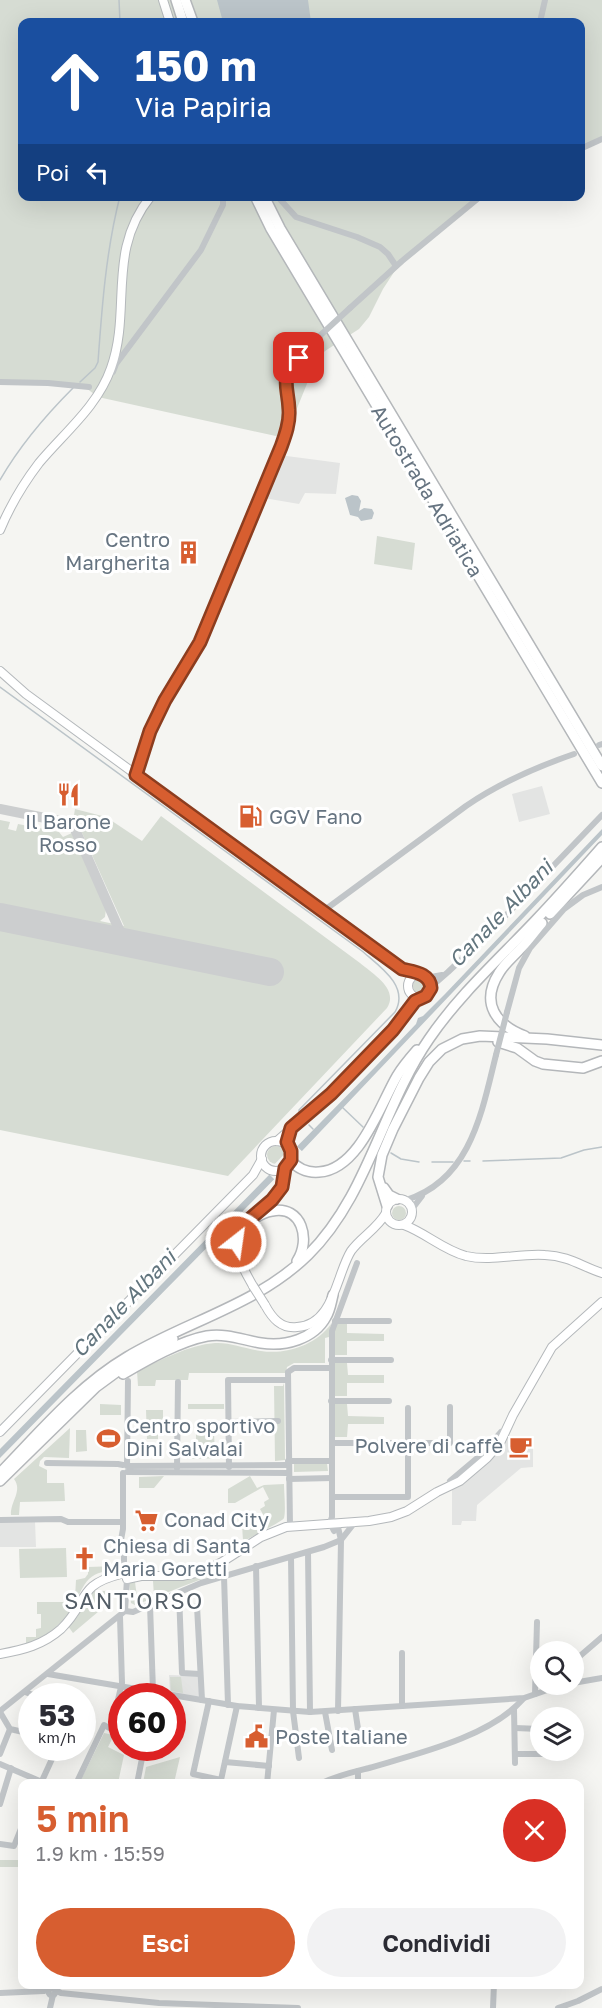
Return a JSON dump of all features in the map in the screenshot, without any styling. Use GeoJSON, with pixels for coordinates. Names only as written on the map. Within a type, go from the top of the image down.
{"type":"FeatureCollection","features":[{"type":"Feature","properties":{"kind":"highway"},"geometry":{"type":"LineString","coordinates":[[176,0],[182,18]]}},
{"type":"Feature","properties":{"kind":"highway"},"geometry":{"type":"LineString","coordinates":[[185,0],[192,18]]}},
{"type":"Feature","properties":{"kind":"highway","name":"Autostrada Adriatica"},"geometry":{"type":"LineString","coordinates":[[258,201],[277,239],[602,783]]}},
{"type":"Feature","properties":{"kind":"highway","name":"Autostrada Adriatica"},"geometry":{"type":"LineString","coordinates":[[266,201],[280,228],[602,766]]}},
{"type":"Feature","properties":{"kind":"highway"},"geometry":{"type":"LineString","coordinates":[[281,1167],[315,1172],[328,1171],[344,1161],[363,1139],[404,1065],[471,987],[602,847]]}},
{"type":"Feature","properties":{"kind":"highway"},"geometry":{"type":"LineString","coordinates":[[0,1481],[83,1399],[107,1379],[139,1357],[271,1291],[314,1255],[338,1227],[355,1200],[405,1092],[437,1038],[469,998],[602,858]]}},
{"type":"Feature","properties":{"kind":"highway"},"geometry":{"type":"LineString","coordinates":[[530,1038],[510,1030],[500,1022],[494,1009],[492,993],[495,979],[500,971],[542,923]]}},
{"type":"Feature","properties":{"kind":"highway"},"geometry":{"type":"LineString","coordinates":[[386,1210],[379,1180],[381,1158],[406,1102],[431,1059],[449,1044],[468,1037],[482,1036],[602,1045]]}},
{"type":"Feature","properties":{"kind":"highway"},"geometry":{"type":"LineString","coordinates":[[0,1473],[66,1405],[108,1369],[152,1343],[248,1299],[284,1276],[312,1251],[339,1218],[400,1089],[429,1038]]}},
{"type":"Feature","properties":{"kind":"highway"},"geometry":{"type":"LineString","coordinates":[[402,1200],[388,1194],[382,1182],[382,1167],[386,1152],[425,1073],[445,1053],[465,1044],[486,1042],[511,1045],[543,1064],[583,1068],[602,1061]]}},
{"type":"Feature","properties":{"kind":"highway"},"geometry":{"type":"LineString","coordinates":[[239,1231],[259,1216],[272,1211],[284,1211],[296,1218],[303,1229],[304,1246],[299,1258],[284,1276]]}},
{"type":"Feature","properties":{"kind":"highway"},"geometry":{"type":"LineString","coordinates":[[83,1399],[132,1369],[202,1337],[223,1335],[270,1344],[286,1343],[301,1338],[323,1322],[329,1311],[333,1295]]}},
{"type":"Feature","properties":{"kind":"main road"},"geometry":{"type":"LineString","coordinates":[[163,0],[169,18]]}},
{"type":"Feature","properties":{"kind":"main road"},"geometry":{"type":"LineString","coordinates":[[0,530],[10,507],[29,476],[89,406],[107,378],[117,347],[125,250],[138,216],[148,201]]}},
{"type":"Feature","properties":{"kind":"main road"},"geometry":{"type":"LineString","coordinates":[[0,671],[26,694],[322,912],[402,969],[422,975],[430,981],[432,986],[428,995],[419,998],[393,1030],[331,1094],[277,1141],[265,1146],[262,1150],[262,1159],[253,1175],[0,1432]]}},
{"type":"Feature","properties":{"kind":"main road"},"geometry":{"type":"LineString","coordinates":[[402,969],[408,978],[409,991]]}},
{"type":"Feature","properties":{"kind":"main road"},"geometry":{"type":"LineString","coordinates":[[405,1016],[411,978],[422,975]]}},
{"type":"Feature","properties":{"kind":"main road"},"geometry":{"type":"LineString","coordinates":[[409,991],[419,998]]}},
{"type":"Feature","properties":{"kind":"main road"},"geometry":{"type":"LineString","coordinates":[[291,1128],[288,1138],[288,1147],[291,1151],[281,1167],[283,1185],[275,1197],[248,1220],[239,1231],[236,1244],[238,1257],[253,1286],[278,1323],[299,1327],[308,1325],[320,1316],[333,1295],[353,1249],[373,1230],[393,1200],[402,1200],[413,1212],[415,1222],[427,1236]]}},
{"type":"Feature","properties":{"kind":"main road"},"geometry":{"type":"LineString","coordinates":[[277,1141],[288,1147]]}},
{"type":"Feature","properties":{"kind":"main road"},"geometry":{"type":"LineString","coordinates":[[262,1159],[281,1167]]}},
{"type":"Feature","properties":{"kind":"main road"},"geometry":{"type":"LineString","coordinates":[[253,1175],[281,1167]]}},
{"type":"Feature","properties":{"kind":"main road"},"geometry":{"type":"LineString","coordinates":[[386,1210],[389,1221],[427,1236],[446,1248],[472,1257],[550,1255],[575,1261],[600,1274]]}},
{"type":"Feature","properties":{"kind":"main road"},"geometry":{"type":"LineString","coordinates":[[373,1230],[388,1225],[408,1223],[413,1212]]}},
{"type":"Feature","properties":{"kind":"main road"},"geometry":{"type":"LineString","coordinates":[[0,1654],[32,1647],[53,1635],[67,1622],[89,1588],[97,1581],[108,1577],[124,1576],[175,1577],[204,1571],[264,1536],[290,1527],[334,1526],[388,1518],[405,1512],[462,1480],[501,1441],[513,1415],[552,1347],[602,1302]]}},
{"type":"Feature","properties":{"kind":"street"},"geometry":{"type":"LineString","coordinates":[[541,18],[545,0]]}},
{"type":"Feature","properties":{"kind":"street"},"geometry":{"type":"LineString","coordinates":[[585,147],[602,140]]}},
{"type":"Feature","properties":{"kind":"street"},"geometry":{"type":"LineString","coordinates":[[100,396],[116,364],[201,250],[219,215],[223,201]]}},
{"type":"Feature","properties":{"kind":"street"},"geometry":{"type":"LineString","coordinates":[[282,201],[296,217],[380,247],[396,266]]}},
{"type":"Feature","properties":{"kind":"street"},"geometry":{"type":"LineString","coordinates":[[136,775],[140,758],[165,700],[200,642],[281,447],[289,410],[287,373],[313,342],[350,308],[396,266],[475,201]]}},
{"type":"Feature","properties":{"kind":"street"},"geometry":{"type":"LineString","coordinates":[[0,382],[89,387]]}},
{"type":"Feature","properties":{"kind":"street"},"geometry":{"type":"LineString","coordinates":[[322,912],[490,790],[528,771],[574,754]]}},
{"type":"Feature","properties":{"kind":"street"},"geometry":{"type":"LineString","coordinates":[[126,767],[132,766],[140,758]]}},
{"type":"Feature","properties":{"kind":"street"},"geometry":{"type":"LineString","coordinates":[[432,986],[602,815]]}},
{"type":"Feature","properties":{"kind":"street"},"geometry":{"type":"LineString","coordinates":[[413,1212],[424,1193],[457,1164],[470,1144],[481,1116],[518,972],[528,950],[564,909],[602,887]]}},
{"type":"Feature","properties":{"kind":"street"},"geometry":{"type":"LineString","coordinates":[[422,975],[431,977],[448,972]]}},
{"type":"Feature","properties":{"kind":"street"},"geometry":{"type":"LineString","coordinates":[[402,1200],[424,1193]]}},
{"type":"Feature","properties":{"kind":"street"},"geometry":{"type":"LineString","coordinates":[[338,1711],[341,1540],[334,1526],[332,1497],[332,1330],[357,1263]]}},
{"type":"Feature","properties":{"kind":"street"},"geometry":{"type":"LineString","coordinates":[[335,1321],[389,1321]]}},
{"type":"Feature","properties":{"kind":"street"},"geometry":{"type":"LineString","coordinates":[[331,1360],[391,1360]]}},
{"type":"Feature","properties":{"kind":"street"},"geometry":{"type":"LineString","coordinates":[[290,1527],[288,1372],[294,1368],[331,1368]]}},
{"type":"Feature","properties":{"kind":"street"},"geometry":{"type":"LineString","coordinates":[[229,1473],[228,1380],[288,1380]]}},
{"type":"Feature","properties":{"kind":"street"},"geometry":{"type":"LineString","coordinates":[[36,1683],[126,1611],[124,1545],[126,1534],[123,1525],[125,1468],[129,1458],[128,1381]]}},
{"type":"Feature","properties":{"kind":"street"},"geometry":{"type":"LineString","coordinates":[[177,1469],[178,1382]]}},
{"type":"Feature","properties":{"kind":"street"},"geometry":{"type":"LineString","coordinates":[[332,1401],[389,1401]]}},
{"type":"Feature","properties":{"kind":"street"},"geometry":{"type":"LineString","coordinates":[[332,1443],[450,1443],[450,1407]]}},
{"type":"Feature","properties":{"kind":"street"},"geometry":{"type":"LineString","coordinates":[[332,1497],[408,1497],[408,1408]]}},
{"type":"Feature","properties":{"kind":"street"},"geometry":{"type":"LineString","coordinates":[[229,1422],[278,1421]]}},
{"type":"Feature","properties":{"kind":"street"},"geometry":{"type":"LineString","coordinates":[[450,1481],[481,1459],[501,1432]]}},
{"type":"Feature","properties":{"kind":"street"},"geometry":{"type":"LineString","coordinates":[[47,1463],[118,1464],[125,1468],[229,1473],[288,1469],[332,1461]]}},
{"type":"Feature","properties":{"kind":"street"},"geometry":{"type":"LineString","coordinates":[[177,1469],[229,1465],[288,1469],[332,1478]]}},
{"type":"Feature","properties":{"kind":"street"},"geometry":{"type":"LineString","coordinates":[[0,1520],[61,1519],[68,1522],[123,1525]]}},
{"type":"Feature","properties":{"kind":"street"},"geometry":{"type":"LineString","coordinates":[[126,1611],[133,1612],[201,1583],[309,1552],[341,1540],[355,1522]]}},
{"type":"Feature","properties":{"kind":"street"},"geometry":{"type":"LineString","coordinates":[[309,1552],[310,1712]]}},
{"type":"Feature","properties":{"kind":"street"},"geometry":{"type":"LineString","coordinates":[[291,1557],[293,1711],[299,1758]]}},
{"type":"Feature","properties":{"kind":"street"},"geometry":{"type":"LineString","coordinates":[[256,1566],[259,1708]]}},
{"type":"Feature","properties":{"kind":"street"},"geometry":{"type":"LineString","coordinates":[[224,1576],[228,1705]]}},
{"type":"Feature","properties":{"kind":"street"},"geometry":{"type":"LineString","coordinates":[[179,1593],[182,1673],[200,1674]]}},
{"type":"Feature","properties":{"kind":"street"},"geometry":{"type":"LineString","coordinates":[[150,1605],[154,1683]]}},
{"type":"Feature","properties":{"kind":"street"},"geometry":{"type":"LineString","coordinates":[[197,1606],[200,1674],[206,1700],[193,1773],[217,1779]]}},
{"type":"Feature","properties":{"kind":"street"},"geometry":{"type":"LineString","coordinates":[[120,1617],[121,1683]]}},
{"type":"Feature","properties":{"kind":"street"},"geometry":{"type":"LineString","coordinates":[[536,1641],[537,1622]]}},
{"type":"Feature","properties":{"kind":"street"},"geometry":{"type":"LineString","coordinates":[[584,1653],[602,1637]]}},
{"type":"Feature","properties":{"kind":"street"},"geometry":{"type":"LineString","coordinates":[[402,1653],[402,1706]]}},
{"type":"Feature","properties":{"kind":"street"},"geometry":{"type":"LineString","coordinates":[[48,1674],[108,1684]]}},
{"type":"Feature","properties":{"kind":"street"},"geometry":{"type":"LineString","coordinates":[[584,1681],[602,1678]]}},
{"type":"Feature","properties":{"kind":"street"},"geometry":{"type":"LineString","coordinates":[[186,1697],[274,1710],[325,1712],[524,1698],[532,1695]]}},
{"type":"Feature","properties":{"kind":"street"},"geometry":{"type":"LineString","coordinates":[[18,1697],[0,1711],[10,1729],[18,1731]]}},
{"type":"Feature","properties":{"kind":"street"},"geometry":{"type":"LineString","coordinates":[[335,1779],[449,1743],[493,1723],[514,1709],[524,1698]]}},
{"type":"Feature","properties":{"kind":"street"},"geometry":{"type":"LineString","coordinates":[[221,1779],[237,1706]]}},
{"type":"Feature","properties":{"kind":"street"},"geometry":{"type":"LineString","coordinates":[[355,1709],[360,1742]]}},
{"type":"Feature","properties":{"kind":"street"},"geometry":{"type":"LineString","coordinates":[[514,1709],[515,1763]]}},
{"type":"Feature","properties":{"kind":"street"},"geometry":{"type":"LineString","coordinates":[[267,1779],[274,1710]]}},
{"type":"Feature","properties":{"kind":"street"},"geometry":{"type":"LineString","coordinates":[[325,1712],[332,1750]]}},
{"type":"Feature","properties":{"kind":"street"},"geometry":{"type":"LineString","coordinates":[[78,1779],[104,1725],[108,1727]]}},
{"type":"Feature","properties":{"kind":"street"},"geometry":{"type":"LineString","coordinates":[[515,1728],[530,1729]]}},
{"type":"Feature","properties":{"kind":"street"},"geometry":{"type":"LineString","coordinates":[[0,1754],[10,1729]]}},
{"type":"Feature","properties":{"kind":"street"},"geometry":{"type":"LineString","coordinates":[[515,1754],[530,1754]]}},
{"type":"Feature","properties":{"kind":"street"},"geometry":{"type":"LineString","coordinates":[[43,1779],[51,1761]]}},
{"type":"Feature","properties":{"kind":"street"},"geometry":{"type":"LineString","coordinates":[[138,1779],[141,1761]]}},
{"type":"Feature","properties":{"kind":"street"},"geometry":{"type":"LineString","coordinates":[[225,1762],[268,1766]]}},
{"type":"Feature","properties":{"kind":"street"},"geometry":{"type":"LineString","coordinates":[[0,1764],[33,1779]]}},
{"type":"Feature","properties":{"kind":"street"},"geometry":{"type":"LineString","coordinates":[[0,1803],[11,1768]]}},
{"type":"Feature","properties":{"kind":"street"},"geometry":{"type":"LineString","coordinates":[[358,1771],[358,1779]]}},
{"type":"Feature","properties":{"kind":"street"},"geometry":{"type":"LineString","coordinates":[[0,1844],[14,1846],[18,1836]]}},
{"type":"Feature","properties":{"kind":"street"},"geometry":{"type":"LineString","coordinates":[[494,1989],[494,2008]]}},
{"type":"Feature","properties":{"kind":"street"},"geometry":{"type":"LineString","coordinates":[[558,2008],[602,1989]]}},
{"type":"Feature","properties":{"kind":"street"},"geometry":{"type":"LineString","coordinates":[[50,2008],[53,1991]]}},
{"type":"Feature","properties":{"kind":"street"},"geometry":{"type":"LineString","coordinates":[[1,1995],[53,1991],[159,2006],[298,2008]]}},
{"type":"Feature","properties":{"kind":"shaded area"},"geometry":{"type":"Polygon","coordinates":[[[0,0],[602,0],[602,140],[585,148],[585,18],[18,18],[18,201],[476,201],[398,266],[369,317],[359,329],[325,351],[317,359],[285,438],[98,397],[86,388],[0,382],[0,0]]]}},
{"type":"Feature","properties":{"kind":"shaded area"},"geometry":{"type":"Polygon","coordinates":[[[217,0],[308,0],[310,18],[222,18],[217,0]]]}},
{"type":"Feature","properties":{"kind":"shaded area"},"geometry":{"type":"Polygon","coordinates":[[[279,455],[340,463],[336,494],[305,493],[299,504],[264,498],[279,455]]]}},
{"type":"Feature","properties":{"kind":"shaded area"},"geometry":{"type":"Polygon","coordinates":[[[352,495],[358,496],[361,501],[359,511],[364,508],[372,509],[374,513],[372,519],[361,521],[358,517],[350,515],[345,498],[352,495]]]}},
{"type":"Feature","properties":{"kind":"shaded area"},"geometry":{"type":"Polygon","coordinates":[[[377,536],[415,543],[412,570],[374,564],[377,536]]]}},
{"type":"Feature","properties":{"kind":"shaded area"},"geometry":{"type":"Polygon","coordinates":[[[542,786],[550,814],[519,822],[512,794],[542,786]]]}},
{"type":"Feature","properties":{"kind":"shaded area"},"geometry":{"type":"Polygon","coordinates":[[[75,809],[106,817],[142,841],[161,816],[360,963],[383,982],[390,994],[387,1008],[228,1176],[0,1130],[0,820],[10,822],[8,829],[16,831],[18,824],[59,832],[63,837],[72,833],[106,909],[105,917],[100,921],[124,926],[74,815],[75,809]]]}},
{"type":"Feature","properties":{"kind":"shaded area"},"geometry":{"type":"Polygon","coordinates":[[[602,829],[602,835],[302,1151],[0,1458],[0,1449],[375,1067],[416,1024],[418,1018],[423,1016],[445,994],[602,829]]]}},
{"type":"Feature","properties":{"kind":"shaded area"},"geometry":{"type":"Polygon","coordinates":[[[420,979],[425,981],[427,986],[425,991],[420,993],[415,991],[413,986],[415,981],[420,979]]]}},
{"type":"Feature","properties":{"kind":"shaded area"},"geometry":{"type":"Polygon","coordinates":[[[276,1146],[282,1149],[285,1155],[282,1161],[276,1164],[270,1161],[267,1155],[270,1149],[276,1146]]]}},
{"type":"Feature","properties":{"kind":"shaded area"},"geometry":{"type":"Polygon","coordinates":[[[396,1206],[402,1206],[406,1213],[402,1220],[396,1220],[392,1216],[392,1210],[396,1206]]]}},
{"type":"Feature","properties":{"kind":"shaded area"},"geometry":{"type":"Polygon","coordinates":[[[337,1321],[347,1322],[347,1333],[384,1334],[384,1341],[347,1341],[347,1355],[335,1355],[334,1330],[337,1321]]]}},
{"type":"Feature","properties":{"kind":"shaded area"},"geometry":{"type":"Polygon","coordinates":[[[331,1324],[329,1337],[325,1338],[325,1363],[294,1363],[287,1367],[286,1373],[189,1373],[188,1380],[156,1380],[155,1386],[138,1386],[137,1371],[185,1350],[205,1344],[221,1343],[261,1351],[290,1350],[317,1338],[331,1324]]]}},
{"type":"Feature","properties":{"kind":"shaded area"},"geometry":{"type":"Polygon","coordinates":[[[335,1363],[347,1363],[348,1375],[384,1375],[384,1383],[347,1383],[347,1396],[335,1396],[335,1363]]]}},
{"type":"Feature","properties":{"kind":"shaded area"},"geometry":{"type":"Polygon","coordinates":[[[284,1383],[285,1460],[275,1461],[274,1386],[283,1386],[284,1383]]]}},
{"type":"Feature","properties":{"kind":"shaded area"},"geometry":{"type":"Polygon","coordinates":[[[100,1404],[121,1405],[121,1415],[100,1415],[100,1404]]]}},
{"type":"Feature","properties":{"kind":"shaded area"},"geometry":{"type":"Polygon","coordinates":[[[188,1404],[224,1404],[224,1409],[188,1409],[188,1404]]]}},
{"type":"Feature","properties":{"kind":"shaded area"},"geometry":{"type":"Polygon","coordinates":[[[335,1404],[347,1404],[348,1416],[384,1417],[384,1424],[348,1424],[347,1437],[335,1437],[335,1404]]]}},
{"type":"Feature","properties":{"kind":"shaded area"},"geometry":{"type":"Polygon","coordinates":[[[146,1410],[163,1410],[163,1423],[158,1424],[158,1439],[147,1439],[146,1410]]]}},
{"type":"Feature","properties":{"kind":"shaded area"},"geometry":{"type":"Polygon","coordinates":[[[70,1428],[69,1458],[44,1457],[39,1466],[47,1470],[47,1483],[64,1483],[65,1501],[20,1502],[19,1515],[11,1515],[17,1492],[14,1479],[70,1428]]]}},
{"type":"Feature","properties":{"kind":"shaded area"},"geometry":{"type":"Polygon","coordinates":[[[76,1430],[86,1430],[87,1451],[76,1452],[76,1430]]]}},
{"type":"Feature","properties":{"kind":"shaded area"},"geometry":{"type":"Polygon","coordinates":[[[196,1433],[214,1433],[215,1453],[222,1453],[223,1458],[187,1459],[187,1452],[196,1452],[196,1433]]]}},
{"type":"Feature","properties":{"kind":"shaded area"},"geometry":{"type":"Polygon","coordinates":[[[509,1436],[533,1437],[533,1467],[521,1468],[477,1505],[476,1521],[462,1521],[461,1525],[452,1525],[452,1487],[497,1450],[509,1436]]]}},
{"type":"Feature","properties":{"kind":"shaded area"},"geometry":{"type":"Polygon","coordinates":[[[294,1464],[327,1464],[328,1471],[294,1472],[294,1464]]]}},
{"type":"Feature","properties":{"kind":"shaded area"},"geometry":{"type":"Polygon","coordinates":[[[164,1476],[154,1488],[139,1488],[139,1477],[164,1476]]]}},
{"type":"Feature","properties":{"kind":"shaded area"},"geometry":{"type":"Polygon","coordinates":[[[250,1476],[257,1488],[264,1485],[284,1484],[285,1515],[278,1523],[243,1542],[243,1520],[247,1515],[256,1527],[263,1524],[265,1518],[260,1509],[269,1499],[263,1487],[235,1503],[228,1503],[228,1489],[250,1476]]]}},
{"type":"Feature","properties":{"kind":"shaded area"},"geometry":{"type":"Polygon","coordinates":[[[0,1521],[35,1521],[36,1547],[0,1547],[0,1521]]]}},
{"type":"Feature","properties":{"kind":"shaded area"},"geometry":{"type":"Polygon","coordinates":[[[66,1548],[67,1577],[20,1578],[19,1549],[66,1548]]]}},
{"type":"Feature","properties":{"kind":"shaded area"},"geometry":{"type":"Polygon","coordinates":[[[228,1562],[229,1570],[135,1605],[131,1603],[129,1582],[135,1582],[137,1597],[154,1596],[153,1581],[182,1579],[228,1562]]]}},
{"type":"Feature","properties":{"kind":"shaded area"},"geometry":{"type":"Polygon","coordinates":[[[117,1566],[115,1569],[98,1573],[89,1579],[64,1619],[46,1634],[26,1644],[26,1637],[36,1637],[36,1629],[41,1628],[41,1614],[37,1614],[37,1602],[72,1602],[75,1598],[76,1580],[85,1578],[88,1574],[88,1567],[117,1566]]]}},
{"type":"Feature","properties":{"kind":"shaded area"},"geometry":{"type":"Polygon","coordinates":[[[91,1591],[105,1591],[105,1606],[73,1633],[68,1626],[77,1617],[91,1591]]]}},
{"type":"Feature","properties":{"kind":"shaded area"},"geometry":{"type":"Polygon","coordinates":[[[169,1675],[199,1676],[200,1697],[186,1695],[186,1683],[169,1683],[169,1675]]]}},
{"type":"Feature","properties":{"kind":"shaded area"},"geometry":{"type":"Polygon","coordinates":[[[170,1677],[181,1677],[182,1683],[170,1683],[170,1677]]]}},
{"type":"Feature","properties":{"kind":"shaded area"},"geometry":{"type":"Polygon","coordinates":[[[104,1733],[108,1734],[108,1761],[123,1761],[119,1779],[81,1779],[90,1761],[96,1761],[96,1749],[104,1733]]]}},
{"type":"Feature","properties":{"kind":"shaded area"},"geometry":{"type":"Polygon","coordinates":[[[166,1761],[179,1761],[175,1779],[144,1779],[146,1767],[166,1761]]]}},
{"type":"Feature","properties":{"kind":"shaded area"},"geometry":{"type":"Polygon","coordinates":[[[0,1860],[18,1860],[18,1867],[0,1867],[0,1860]]]}},
{"type":"Feature","properties":{"kind":"pier"},"geometry":{"type":"Polygon","coordinates":[[[294,1144],[304,1153],[276,1181],[267,1172],[294,1144]]]}},
{"type":"Feature","properties":{"kind":"waterway"},"geometry":{"type":"LineString","coordinates":[[119,0],[120,18]]}},
{"type":"Feature","properties":{"kind":"waterway"},"geometry":{"type":"LineString","coordinates":[[80,382],[98,362],[108,258],[119,201]]}},
{"type":"Feature","properties":{"kind":"waterway"},"geometry":{"type":"LineString","coordinates":[[0,480],[34,432],[73,388]]}},
{"type":"Feature","properties":{"kind":"waterway"},"geometry":{"type":"LineString","coordinates":[[0,687],[362,951],[391,977],[399,994],[399,1003],[395,1012],[299,1110],[299,1113]]}},
{"type":"Feature","properties":{"kind":"waterway"},"geometry":{"type":"LineString","coordinates":[[342,1107],[363,1127]]}},
{"type":"Feature","properties":{"kind":"waterway"},"geometry":{"type":"LineString","coordinates":[[309,1125],[313,1129]]}},
{"type":"Feature","properties":{"kind":"waterway"},"geometry":{"type":"LineString","coordinates":[[483,1161],[561,1158],[602,1147]]}},
{"type":"Feature","properties":{"kind":"waterway"},"geometry":{"type":"LineString","coordinates":[[391,1153],[401,1159],[419,1162]]}},
{"type":"Feature","properties":{"kind":"waterway"},"geometry":{"type":"LineString","coordinates":[[464,1161],[470,1161]]}},
{"type":"Feature","properties":{"kind":"waterway"},"geometry":{"type":"LineString","coordinates":[[432,1162],[453,1162]]}},
{"type":"Feature","properties":{"kind":"taxiway"},"geometry":{"type":"LineString","coordinates":[[0,809],[70,823],[74,827],[125,943]]}},
{"type":"Feature","properties":{"kind":"runway"},"geometry":{"type":"LineString","coordinates":[[0,917],[270,972]]}},
{"type":"Feature","properties":{"kind":"place","name":"Centro Margherita"},"geometry":{"type":"Point","coordinates":[188,552]}},
{"type":"Feature","properties":{"kind":"place","name":"Il Barone Rosso"},"geometry":{"type":"Point","coordinates":[68,795]}},
{"type":"Feature","properties":{"kind":"place","name":"GGV Fano"},"geometry":{"type":"Point","coordinates":[251,817]}},
{"type":"Feature","properties":{"kind":"place","name":"Centro sportivo Dini Salvalai"},"geometry":{"type":"Point","coordinates":[108,1438]}},
{"type":"Feature","properties":{"kind":"place","name":"Polvere di caffè"},"geometry":{"type":"Point","coordinates":[521,1446]}},
{"type":"Feature","properties":{"kind":"place","name":"Conad City"},"geometry":{"type":"Point","coordinates":[146,1520]}},
{"type":"Feature","properties":{"kind":"place","name":"Chiesa di Santa Maria Goretti"},"geometry":{"type":"Point","coordinates":[85,1558]}},
{"type":"Feature","properties":{"kind":"place","name":"Poste Italiane"},"geometry":{"type":"Point","coordinates":[257,1737]}},
{"type":"Feature","properties":{"kind":"district","name":"SANT'ORSO"},"geometry":{"type":"Point","coordinates":[134,1601]}},
{"type":"Feature","properties":{"kind":"route"},"geometry":{"type":"LineString","coordinates":[[236,1242],[244,1224],[272,1200],[282,1187],[285,1168],[291,1160],[291,1151],[287,1142],[291,1128],[331,1094],[393,1030],[415,1001],[430,993],[432,986],[427,977],[402,969],[136,775],[150,731],[165,700],[200,642],[281,447],[289,410],[286,394],[287,373],[299,358]]}},
{"type":"Feature","properties":{"kind":"water label","name":"Canale Albani"},"geometry":{"type":"Point","coordinates":[501,914]}},
{"type":"Feature","properties":{"kind":"water label","name":"Canale Albani"},"geometry":{"type":"Point","coordinates":[124,1304]}}]}
